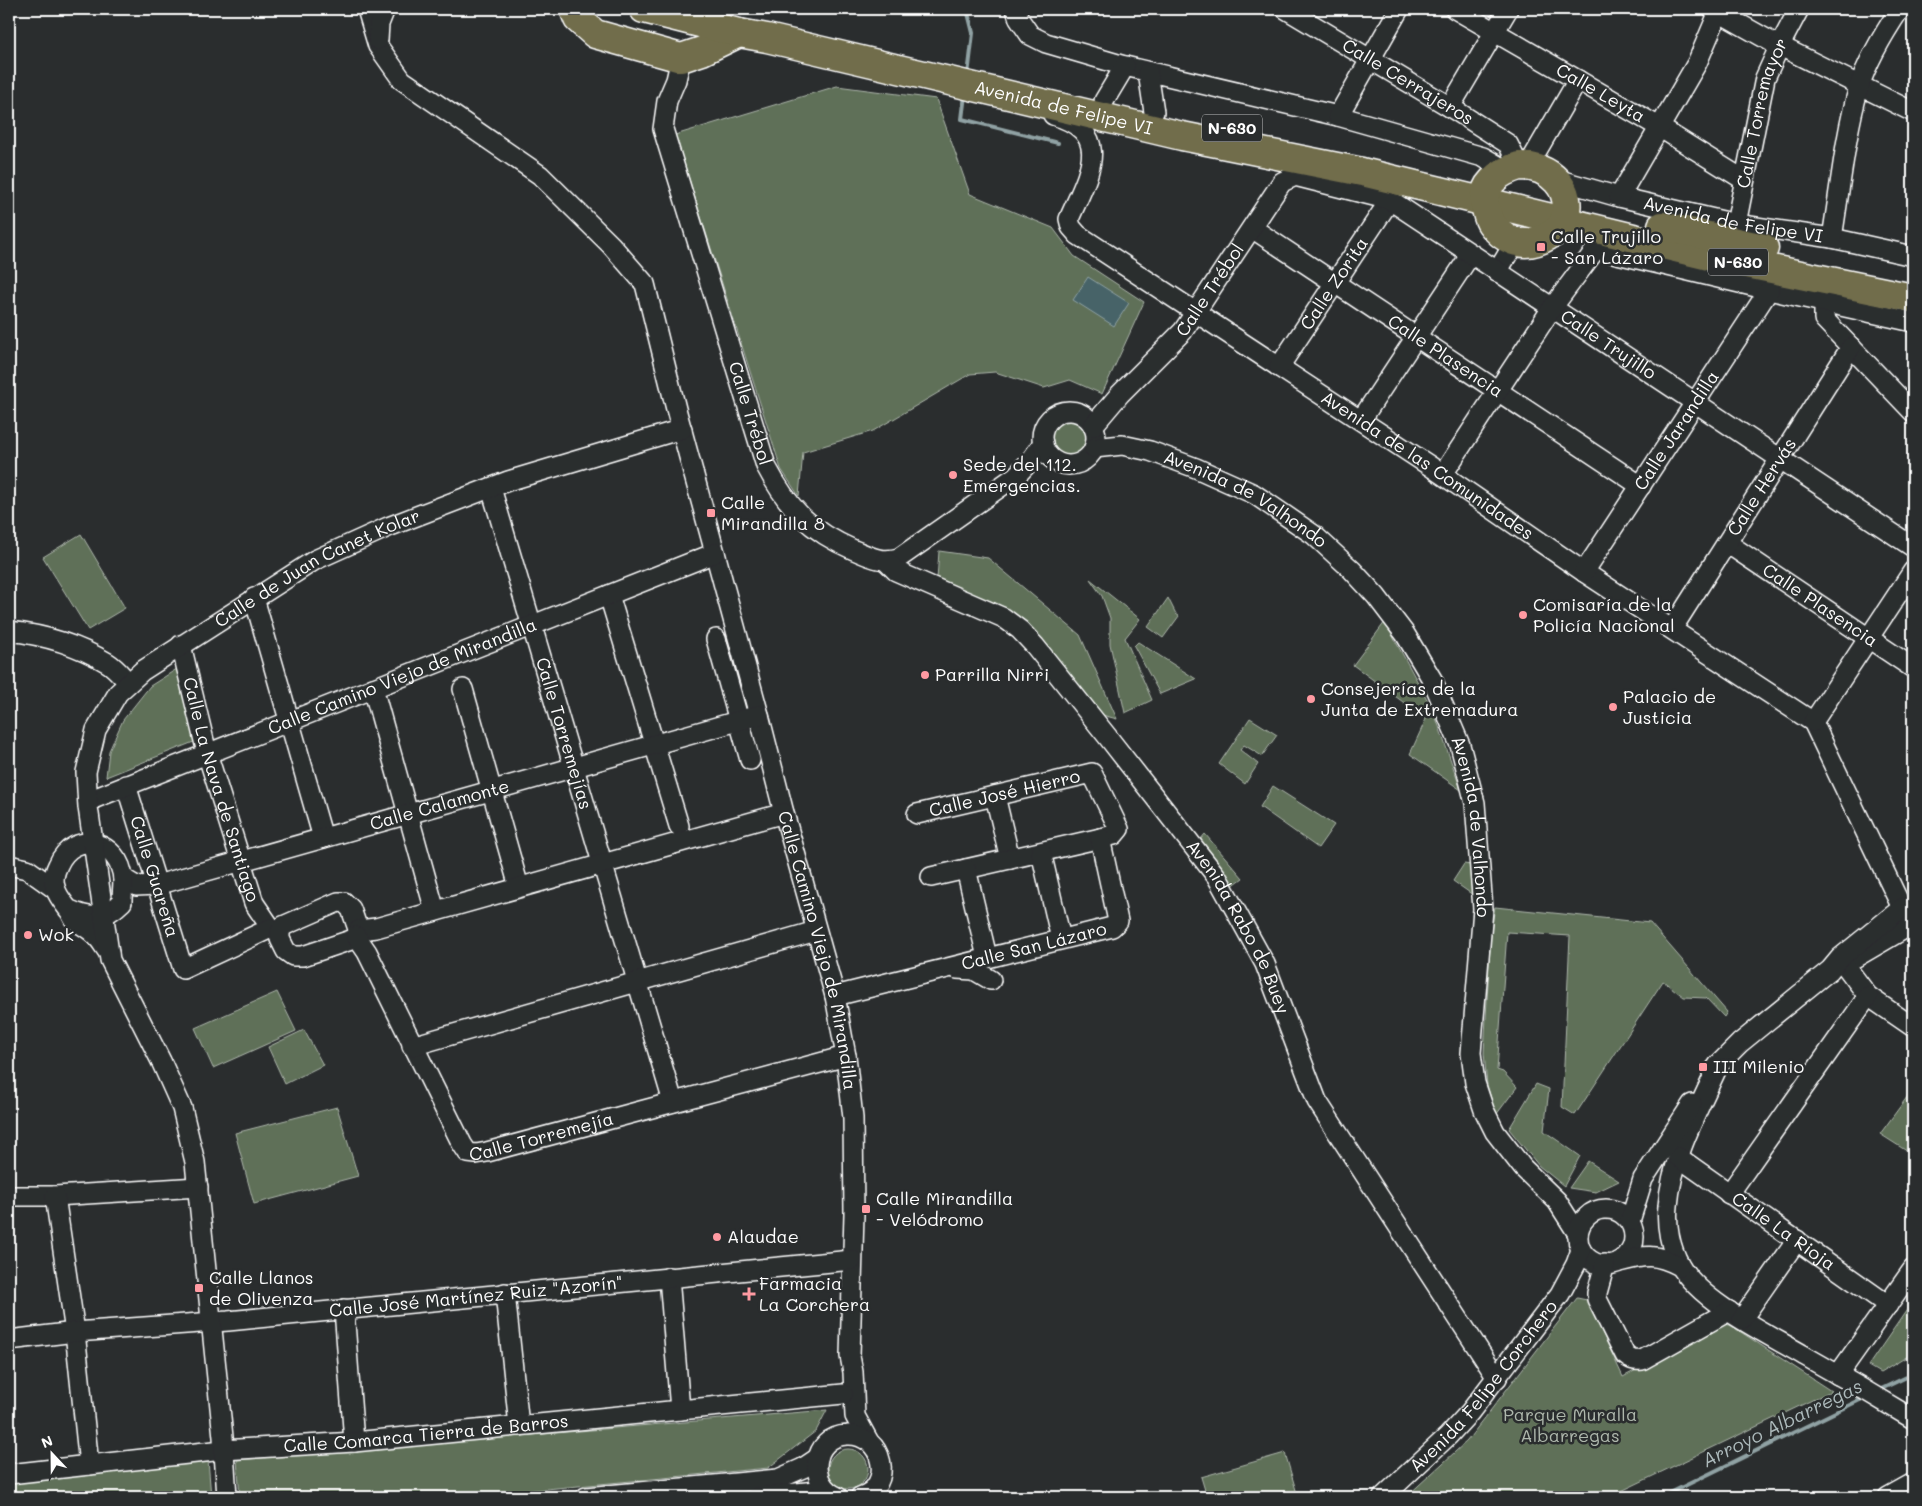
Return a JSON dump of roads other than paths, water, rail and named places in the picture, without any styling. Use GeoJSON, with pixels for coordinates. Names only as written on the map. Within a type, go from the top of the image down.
{"type":"FeatureCollection","features":[{"type":"Feature","properties":{"kind":"highway"},"geometry":{"type":"LineString","coordinates":[[574,9],[578,19],[595,34],[681,58],[702,51],[724,17]]}},
{"type":"Feature","properties":{"kind":"highway","name":"Avenida de Felipe VI"},"geometry":{"type":"LineString","coordinates":[[644,9],[724,17],[963,77],[1182,136],[1362,172],[1505,178]]}},
{"type":"Feature","properties":{"kind":"highway"},"geometry":{"type":"LineString","coordinates":[[681,58],[724,17]]}},
{"type":"Feature","properties":{"kind":"highway","name":"Avenida de Felipe VI"},"geometry":{"type":"LineString","coordinates":[[963,77],[1104,101],[1338,150],[1505,178]]}},
{"type":"Feature","properties":{"kind":"highway"},"geometry":{"type":"LineString","coordinates":[[1541,168],[1556,179],[1563,190],[1565,212],[1558,230],[1542,240],[1531,243],[1515,242],[1505,238],[1490,221],[1505,178],[1541,168]]}},
{"type":"Feature","properties":{"kind":"highway","name":"N-630"},"geometry":{"type":"LineString","coordinates":[[1505,178],[1565,212]]}},
{"type":"Feature","properties":{"kind":"highway","name":"Avenida de Felipe VI"},"geometry":{"type":"LineString","coordinates":[[1565,212],[1913,281]]}},
{"type":"Feature","properties":{"kind":"highway","name":"Avenida de Felipe VI"},"geometry":{"type":"LineString","coordinates":[[1565,212],[1708,256],[1913,298]]}},
{"type":"Feature","properties":{"kind":"street"},"geometry":{"type":"LineString","coordinates":[[367,9],[378,46]]}},
{"type":"Feature","properties":{"kind":"street"},"geometry":{"type":"LineString","coordinates":[[378,46],[379,24],[385,9]]}},
{"type":"Feature","properties":{"kind":"street"},"geometry":{"type":"LineString","coordinates":[[1016,9],[1019,19],[1030,35],[1046,43],[1148,72],[1338,116],[1483,158],[1505,178],[1578,80]]}},
{"type":"Feature","properties":{"kind":"street","name":"Calle Cerrajeros"},"geometry":{"type":"LineString","coordinates":[[1287,9],[1508,144],[1505,178]]}},
{"type":"Feature","properties":{"kind":"street"},"geometry":{"type":"LineString","coordinates":[[1338,116],[1399,9]]}},
{"type":"Feature","properties":{"kind":"street","name":"Calle Leyta"},"geometry":{"type":"LineString","coordinates":[[1455,9],[1660,127],[1744,180]]}},
{"type":"Feature","properties":{"kind":"street"},"geometry":{"type":"LineString","coordinates":[[1450,107],[1508,9]]}},
{"type":"Feature","properties":{"kind":"street","name":"Calle Torremayor"},"geometry":{"type":"LineString","coordinates":[[1736,224],[1765,78],[1799,9]]}},
{"type":"Feature","properties":{"kind":"street"},"geometry":{"type":"LineString","coordinates":[[1832,238],[1844,160],[1860,86],[1881,37],[1900,9]]}},
{"type":"Feature","properties":{"kind":"street"},"geometry":{"type":"LineString","coordinates":[[1619,197],[1697,63],[1717,10],[1780,45],[1913,112]]}},
{"type":"Feature","properties":{"kind":"street","name":"Calle Camino Viejo de Mirandilla"},"geometry":{"type":"LineString","coordinates":[[378,46],[402,80],[540,174],[611,245],[645,284],[676,409],[835,996],[846,1056],[853,1118],[854,1214],[850,1356],[854,1372],[854,1416],[868,1440],[876,1448],[881,1458],[882,1469],[879,1480],[873,1489],[862,1497]]}},
{"type":"Feature","properties":{"kind":"street","name":"Calle Trébol"},"geometry":{"type":"LineString","coordinates":[[681,58],[676,80],[667,102],[663,129],[766,466],[779,490],[796,511],[814,528],[846,546],[886,561]]}},
{"type":"Feature","properties":{"kind":"street"},"geometry":{"type":"LineString","coordinates":[[1104,101],[1125,66]]}},
{"type":"Feature","properties":{"kind":"street"},"geometry":{"type":"LineString","coordinates":[[1148,72],[1154,112]]}},
{"type":"Feature","properties":{"kind":"street","name":"Avenida de las Comunidades"},"geometry":{"type":"LineString","coordinates":[[963,77],[988,98],[1070,120],[1084,132],[1091,144],[1091,166],[1069,219],[1071,227],[1078,235],[1361,420],[1584,572],[1813,722]]}},
{"type":"Feature","properties":{"kind":"street","name":"Calle Trujillo"},"geometry":{"type":"LineString","coordinates":[[1288,178],[1295,176],[1390,200],[1913,547]]}},
{"type":"Feature","properties":{"kind":"street","name":"Calle Trébol"},"geometry":{"type":"LineString","coordinates":[[1091,430],[1120,394],[1173,343],[1196,313],[1282,182],[1288,178]]}},
{"type":"Feature","properties":{"kind":"street","name":"Avenida de Felipe VI"},"geometry":{"type":"LineString","coordinates":[[1556,179],[1619,197],[1736,224],[1832,238],[1913,256]]}},
{"type":"Feature","properties":{"kind":"street","name":"Calle Zorita"},"geometry":{"type":"LineString","coordinates":[[1279,367],[1390,200]]}},
{"type":"Feature","properties":{"kind":"street","name":"Calle Plasencia"},"geometry":{"type":"LineString","coordinates":[[1252,228],[1641,486]]}},
{"type":"Feature","properties":{"kind":"street"},"geometry":{"type":"LineString","coordinates":[[1498,272],[1515,242]]}},
{"type":"Feature","properties":{"kind":"street"},"geometry":{"type":"LineString","coordinates":[[1442,474],[1552,308],[1596,249],[1913,322]]}},
{"type":"Feature","properties":{"kind":"street"},"geometry":{"type":"LineString","coordinates":[[1361,420],[1471,254]]}},
{"type":"Feature","properties":{"kind":"street","name":"Calle Jarandilla"},"geometry":{"type":"LineString","coordinates":[[1584,572],[1769,290]]}},
{"type":"Feature","properties":{"kind":"street"},"geometry":{"type":"LineString","coordinates":[[1824,303],[1824,319],[1913,412]]}},
{"type":"Feature","properties":{"kind":"street","name":"Calle Hervás"},"geometry":{"type":"LineString","coordinates":[[1672,629],[1851,347]]}},
{"type":"Feature","properties":{"kind":"street"},"geometry":{"type":"LineString","coordinates":[[1067,411],[1091,430],[1086,458],[1080,462],[1064,464],[1056,461],[1045,451],[1043,443],[1044,427],[1052,417],[1067,411]]}},
{"type":"Feature","properties":{"kind":"street","name":"Calle de Juan Canet Kolar"},"geometry":{"type":"LineString","coordinates":[[105,916],[88,801],[86,772],[96,730],[118,693],[128,682],[181,645],[315,560],[388,527],[508,481],[682,429]]}},
{"type":"Feature","properties":{"kind":"street","name":"Avenida de Valhondo"},"geometry":{"type":"LineString","coordinates":[[1091,430],[1122,445],[1150,451],[1196,468],[1246,490],[1314,535],[1352,570],[1376,596],[1405,634],[1433,681],[1460,745],[1475,803],[1483,909],[1471,1053],[1475,1083],[1484,1110],[1495,1132],[1523,1168],[1557,1201],[1579,1242]]}},
{"type":"Feature","properties":{"kind":"street"},"geometry":{"type":"LineString","coordinates":[[886,561],[899,558],[1016,476],[1043,443]]}},
{"type":"Feature","properties":{"kind":"street"},"geometry":{"type":"LineString","coordinates":[[1016,476],[1056,461]]}},
{"type":"Feature","properties":{"kind":"street","name":"Calle Torremejías"},"geometry":{"type":"LineString","coordinates":[[491,488],[603,864]]}},
{"type":"Feature","properties":{"kind":"street","name":"Calle Plasencia"},"geometry":{"type":"LineString","coordinates":[[1727,543],[1913,668]]}},
{"type":"Feature","properties":{"kind":"street","name":"Calle Camino Viejo de Mirandilla"},"geometry":{"type":"LineString","coordinates":[[88,801],[715,553]]}},
{"type":"Feature","properties":{"kind":"street","name":"Avenida Rabo de Buey"},"geometry":{"type":"LineString","coordinates":[[886,561],[896,571],[1004,618],[1020,630],[1036,646],[1108,736],[1217,877],[1265,964],[1317,1102],[1497,1378]]}},
{"type":"Feature","properties":{"kind":"street"},"geometry":{"type":"LineString","coordinates":[[1911,911],[1813,722],[1913,571]]}},
{"type":"Feature","properties":{"kind":"street"},"geometry":{"type":"LineString","coordinates":[[609,595],[679,826]]}},
{"type":"Feature","properties":{"kind":"street"},"geometry":{"type":"LineString","coordinates":[[254,598],[323,838]]}},
{"type":"Feature","properties":{"kind":"street"},"geometry":{"type":"LineString","coordinates":[[9,631],[63,642],[110,664],[128,682]]}},
{"type":"Feature","properties":{"kind":"street"},"geometry":{"type":"LineString","coordinates":[[716,639],[750,760]]}},
{"type":"Feature","properties":{"kind":"street","name":"Calle La Nava de Santiago"},"geometry":{"type":"LineString","coordinates":[[181,645],[207,753],[254,903],[275,930],[286,951],[293,956],[303,956],[354,939],[358,933]]}},
{"type":"Feature","properties":{"kind":"street"},"geometry":{"type":"LineString","coordinates":[[373,688],[435,911]]}},
{"type":"Feature","properties":{"kind":"street"},"geometry":{"type":"LineString","coordinates":[[463,689],[519,887]]}},
{"type":"Feature","properties":{"kind":"street","name":"Calle Calamonte"},"geometry":{"type":"LineString","coordinates":[[129,882],[157,885],[759,714]]}},
{"type":"Feature","properties":{"kind":"street","name":"Calle José Hierro"},"geometry":{"type":"LineString","coordinates":[[917,814],[1092,773],[1119,829],[1114,835],[1100,838]]}},
{"type":"Feature","properties":{"kind":"street","name":"Calle Guareña"},"geometry":{"type":"LineString","coordinates":[[126,785],[183,969],[275,930]]}},
{"type":"Feature","properties":{"kind":"street"},"geometry":{"type":"LineString","coordinates":[[995,796],[1010,859]]}},
{"type":"Feature","properties":{"kind":"street"},"geometry":{"type":"LineString","coordinates":[[358,933],[784,813]]}},
{"type":"Feature","properties":{"kind":"street"},"geometry":{"type":"LineString","coordinates":[[931,877],[1100,838]]}},
{"type":"Feature","properties":{"kind":"street","name":"Calle San Lázaro"},"geometry":{"type":"LineString","coordinates":[[835,996],[1112,927],[1118,921],[1100,838]]}},
{"type":"Feature","properties":{"kind":"street"},"geometry":{"type":"LineString","coordinates":[[70,910],[82,916],[105,916],[122,902],[129,882],[119,863],[107,848],[94,842],[83,842],[71,848],[62,857],[54,873],[55,889],[60,900],[70,910],[74,918],[96,936],[109,953]]}},
{"type":"Feature","properties":{"kind":"street"},"geometry":{"type":"LineString","coordinates":[[1041,852],[1061,939]]}},
{"type":"Feature","properties":{"kind":"street"},"geometry":{"type":"LineString","coordinates":[[18,867],[62,857]]}},
{"type":"Feature","properties":{"kind":"street"},"geometry":{"type":"LineString","coordinates":[[603,864],[673,1102]]}},
{"type":"Feature","properties":{"kind":"street"},"geometry":{"type":"LineString","coordinates":[[18,867],[55,889]]}},
{"type":"Feature","properties":{"kind":"street"},"geometry":{"type":"LineString","coordinates":[[966,869],[987,957]]}},
{"type":"Feature","properties":{"kind":"street","name":"Calle Torremejía"},"geometry":{"type":"LineString","coordinates":[[275,930],[338,902],[344,902],[351,909],[358,933],[412,1046],[468,1153],[487,1152],[846,1056]]}},
{"type":"Feature","properties":{"kind":"street"},"geometry":{"type":"LineString","coordinates":[[1678,1261],[1658,1256],[1644,1256],[1606,1263],[1586,1256],[1579,1242],[1580,1224],[1586,1216],[1602,1209],[1643,1178],[1719,1064],[1740,1043],[1837,967],[1872,949],[1879,936],[1900,922],[1911,911]]}},
{"type":"Feature","properties":{"kind":"street"},"geometry":{"type":"LineString","coordinates":[[1837,967],[1840,958],[1911,911]]}},
{"type":"Feature","properties":{"kind":"street"},"geometry":{"type":"LineString","coordinates":[[105,916],[110,960],[162,1061],[182,1108],[195,1162],[223,1437],[227,1497]]}},
{"type":"Feature","properties":{"kind":"street"},"geometry":{"type":"LineString","coordinates":[[412,1046],[816,931]]}},
{"type":"Feature","properties":{"kind":"street"},"geometry":{"type":"LineString","coordinates":[[1837,967],[1868,996],[1913,1027]]}},
{"type":"Feature","properties":{"kind":"street","name":"Calle San Lázaro"},"geometry":{"type":"LineString","coordinates":[[948,968],[974,970],[992,980]]}},
{"type":"Feature","properties":{"kind":"street"},"geometry":{"type":"LineString","coordinates":[[1729,1194],[1868,996]]}},
{"type":"Feature","properties":{"kind":"street"},"geometry":{"type":"LineString","coordinates":[[1719,1064],[1678,1157],[1668,1208],[1670,1236],[1678,1261],[1700,1290],[1735,1315],[1906,1414]]}},
{"type":"Feature","properties":{"kind":"street","name":"Calle La Rioja"},"geometry":{"type":"LineString","coordinates":[[1678,1157],[1888,1305]]}},
{"type":"Feature","properties":{"kind":"street"},"geometry":{"type":"LineString","coordinates":[[1643,1178],[1632,1229],[1630,1252],[1606,1263],[1596,1293],[1597,1299],[1625,1354],[1630,1360],[1642,1360],[1735,1315],[1797,1240]]}},
{"type":"Feature","properties":{"kind":"street"},"geometry":{"type":"LineString","coordinates":[[9,1196],[55,1196],[198,1187]]}},
{"type":"Feature","properties":{"kind":"street"},"geometry":{"type":"LineString","coordinates":[[55,1196],[75,1332],[89,1465]]}},
{"type":"Feature","properties":{"kind":"street","name":"Avenida de Valhondo"},"geometry":{"type":"LineString","coordinates":[[1557,1201],[1574,1208],[1602,1209]]}},
{"type":"Feature","properties":{"kind":"street"},"geometry":{"type":"LineString","coordinates":[[1602,1209],[1625,1216],[1632,1229],[1645,1244],[1678,1261]]}},
{"type":"Feature","properties":{"kind":"street","name":"Avenida Felipe Corchero"},"geometry":{"type":"LineString","coordinates":[[1383,1497],[1459,1424],[1497,1378],[1560,1294],[1576,1264],[1579,1242]]}},
{"type":"Feature","properties":{"kind":"street","name":"Calle José Martínez Ruiz \"Azorín\""},"geometry":{"type":"LineString","coordinates":[[9,1340],[75,1332],[211,1322],[852,1260]]}},
{"type":"Feature","properties":{"kind":"street","name":"Avenida Felipe Corchero"},"geometry":{"type":"LineString","coordinates":[[1560,1294],[1606,1263]]}},
{"type":"Feature","properties":{"kind":"street"},"geometry":{"type":"LineString","coordinates":[[1840,1376],[1913,1269]]}},
{"type":"Feature","properties":{"kind":"street"},"geometry":{"type":"LineString","coordinates":[[669,1278],[680,1410]]}},
{"type":"Feature","properties":{"kind":"street"},"geometry":{"type":"LineString","coordinates":[[505,1293],[519,1426]]}},
{"type":"Feature","properties":{"kind":"street"},"geometry":{"type":"LineString","coordinates":[[344,1309],[354,1442]]}},
{"type":"Feature","properties":{"kind":"street","name":"Calle Camino Viejo de Mirandilla"},"geometry":{"type":"LineString","coordinates":[[835,1438],[840,1425],[844,1374],[850,1356]]}},
{"type":"Feature","properties":{"kind":"street","name":"Calle Comarca Tierra de Barros"},"geometry":{"type":"LineString","coordinates":[[9,1474],[223,1450],[354,1442],[843,1394]]}},
{"type":"Feature","properties":{"kind":"street"},"geometry":{"type":"LineString","coordinates":[[832,1495],[819,1480],[816,1469],[822,1448],[835,1438],[846,1434],[857,1435],[868,1440]]}},
{"type":"Feature","properties":{"kind":"street"},"geometry":{"type":"LineString","coordinates":[[586,1497],[778,1479],[803,1468],[818,1458]]}},
{"type":"Feature","properties":{"kind":"street"},"geometry":{"type":"LineString","coordinates":[[1889,1497],[1913,1483]]}},
{"type":"Feature","properties":{"kind":"street"},"geometry":{"type":"LineString","coordinates":[[757,1497],[832,1495]]}},
{"type":"Feature","properties":{"kind":"water"},"geometry":{"type":"Polygon","coordinates":[[[1088,277],[1129,303],[1114,326],[1073,300],[1088,277]]]}},
{"type":"Feature","properties":{"kind":"waterway"},"geometry":{"type":"LineString","coordinates":[[967,9],[973,33],[968,75]]}},
{"type":"Feature","properties":{"kind":"waterway"},"geometry":{"type":"LineString","coordinates":[[965,95],[962,119],[1058,143]]}},
{"type":"Feature","properties":{"kind":"waterway","name":"Arroyo Albarregas"},"geometry":{"type":"LineString","coordinates":[[1877,1391],[1913,1374]]}},
{"type":"Feature","properties":{"kind":"waterway","name":"Arroyo Albarregas"},"geometry":{"type":"LineString","coordinates":[[1662,1497],[1864,1398]]}},
{"type":"Feature","properties":{"kind":"place","name":"Calle Trujillo - San Lázaro"},"geometry":{"type":"Point","coordinates":[1541,247]}},
{"type":"Feature","properties":{"kind":"place","name":"Sede del 112. Emergencias."},"geometry":{"type":"Point","coordinates":[953,475]}},
{"type":"Feature","properties":{"kind":"place","name":"Calle Mirandilla 8"},"geometry":{"type":"Point","coordinates":[711,513]}},
{"type":"Feature","properties":{"kind":"place","name":"Comisaría de la Policía Nacional"},"geometry":{"type":"Point","coordinates":[1523,615]}},
{"type":"Feature","properties":{"kind":"place","name":"Parrilla Nirri"},"geometry":{"type":"Point","coordinates":[925,675]}},
{"type":"Feature","properties":{"kind":"place","name":"Consejerías de la Junta de Extremadura"},"geometry":{"type":"Point","coordinates":[1311,699]}},
{"type":"Feature","properties":{"kind":"place","name":"Palacio de Justicia"},"geometry":{"type":"Point","coordinates":[1613,707]}},
{"type":"Feature","properties":{"kind":"place","name":"Wok"},"geometry":{"type":"Point","coordinates":[28,935]}},
{"type":"Feature","properties":{"kind":"place","name":"III Milenio"},"geometry":{"type":"Point","coordinates":[1703,1067]}},
{"type":"Feature","properties":{"kind":"place","name":"Calle Mirandilla - Velódromo"},"geometry":{"type":"Point","coordinates":[866,1209]}},
{"type":"Feature","properties":{"kind":"place","name":"Alaudae"},"geometry":{"type":"Point","coordinates":[717,1237]}},
{"type":"Feature","properties":{"kind":"place","name":"Calle Llanos de Olivenza"},"geometry":{"type":"Point","coordinates":[199,1288]}},
{"type":"Feature","properties":{"kind":"place","name":"Farmacia La Corchera"},"geometry":{"type":"Point","coordinates":[749,1294]}},
{"type":"Feature","properties":{"kind":"park label","name":"Parque Muralla Albarregas"},"geometry":{"type":"Point","coordinates":[1570,1425]}}]}
